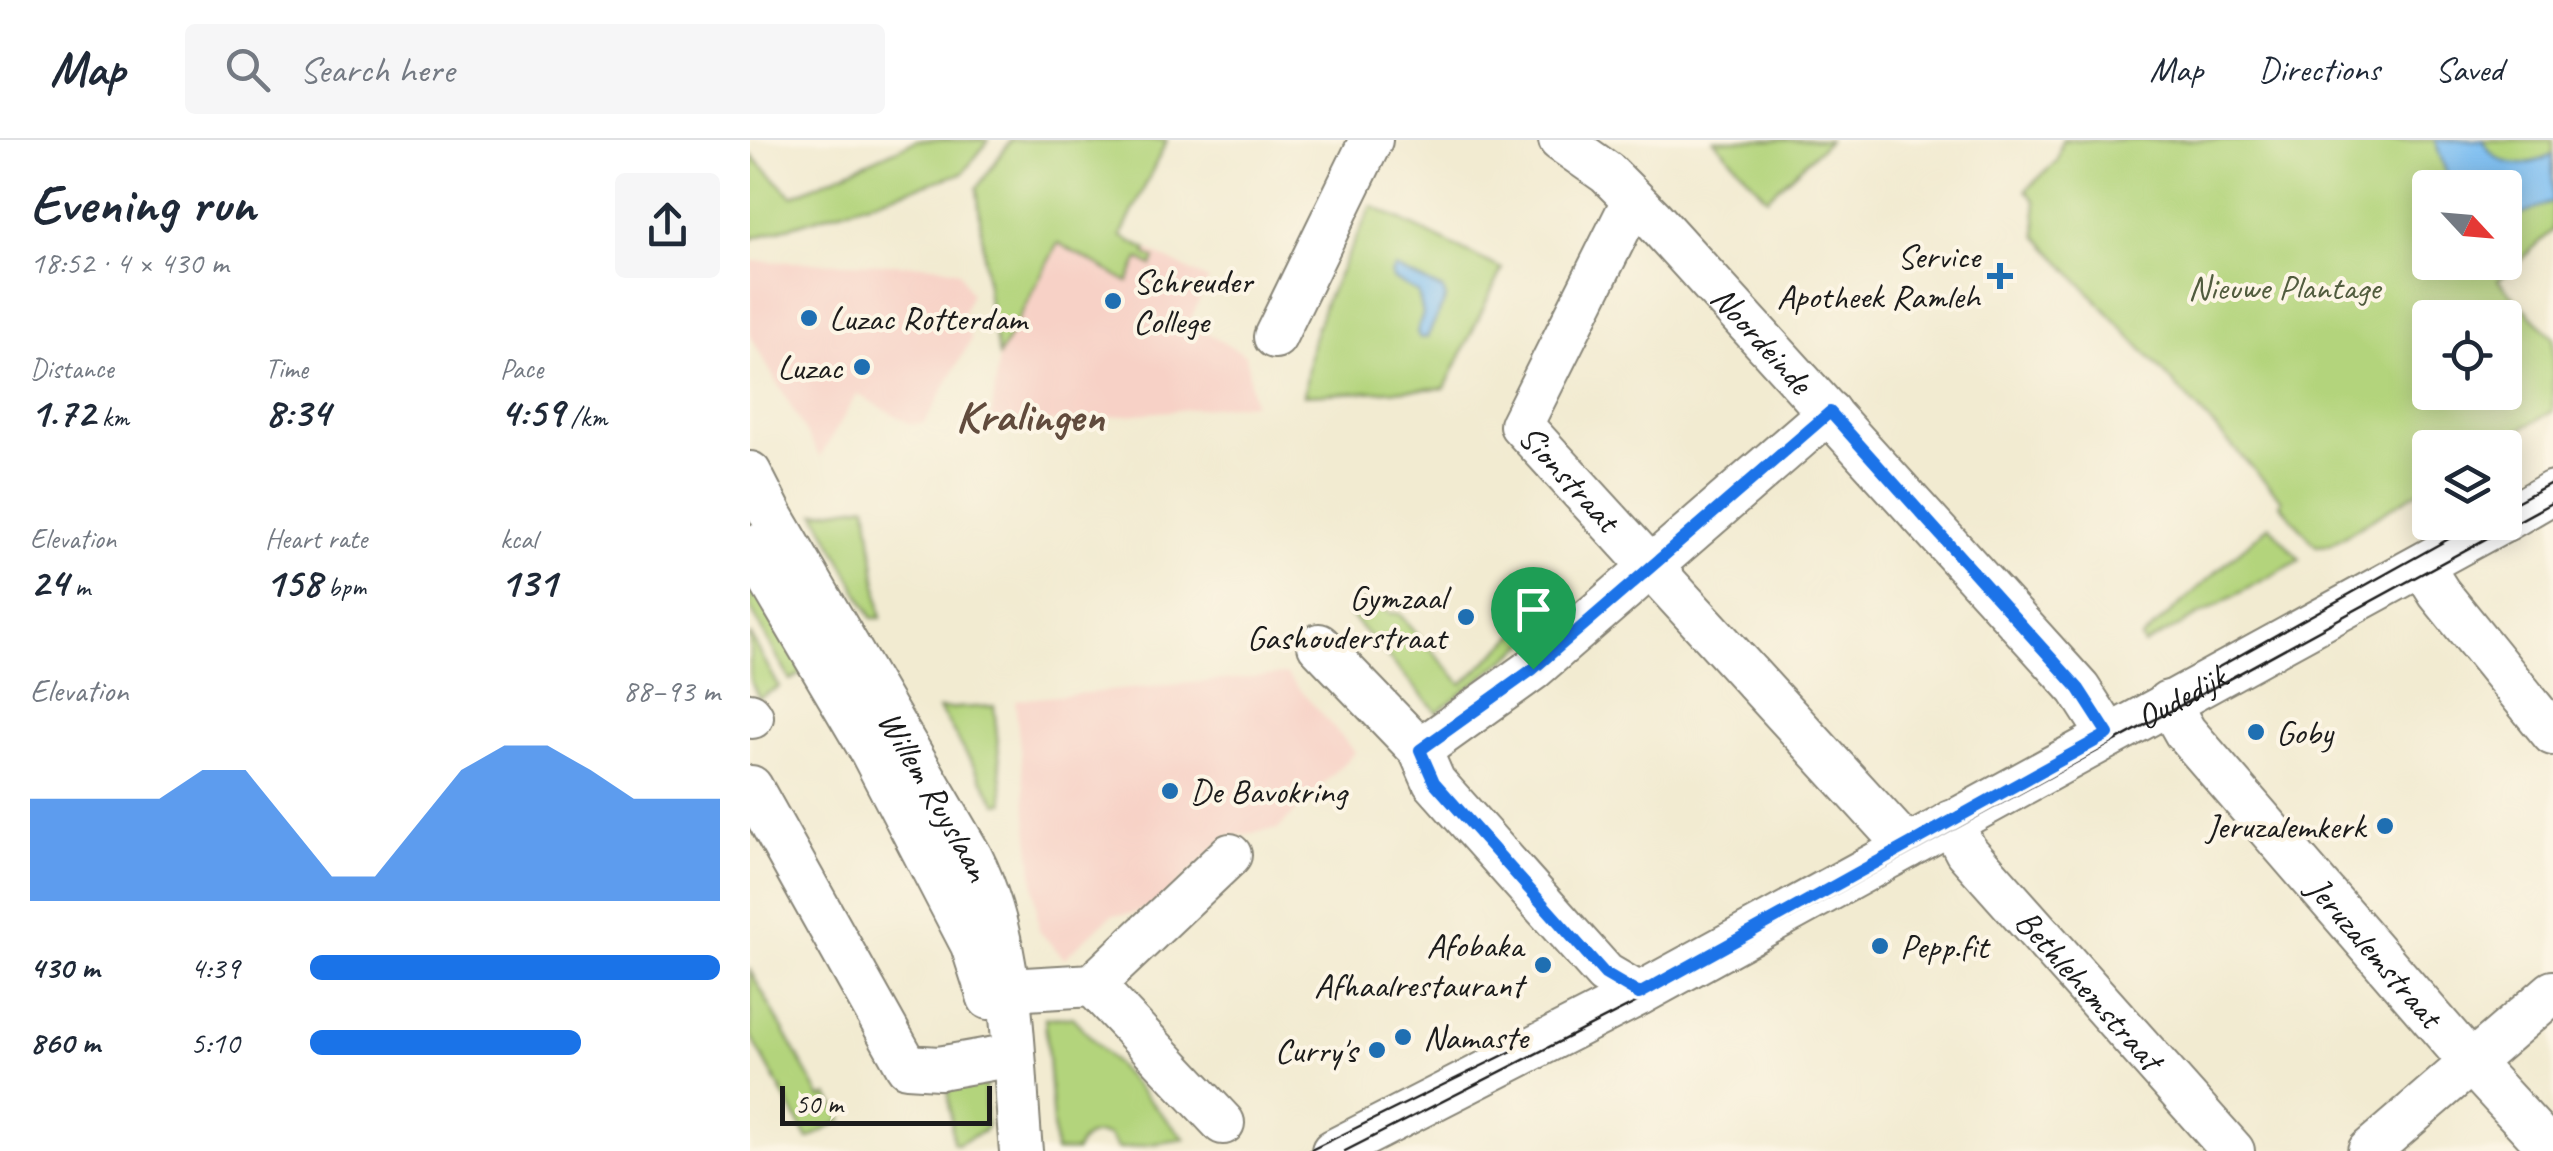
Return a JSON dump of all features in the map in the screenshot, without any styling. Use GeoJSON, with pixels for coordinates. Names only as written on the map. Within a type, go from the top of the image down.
{"type":"FeatureCollection","features":[{"type":"Feature","properties":{"kind":"street"},"geometry":{"type":"LineString","coordinates":[[1275,337],[1371,140]]}},
{"type":"Feature","properties":{"kind":"street","name":"Noordeinde"},"geometry":{"type":"LineString","coordinates":[[1560,140],[1607,173],[1830,412],[2079,689],[2108,734]]}},
{"type":"Feature","properties":{"kind":"street","name":"Sionstraat"},"geometry":{"type":"LineString","coordinates":[[1633,201],[1522,425],[1907,848]]}},
{"type":"Feature","properties":{"kind":"street"},"geometry":{"type":"LineString","coordinates":[[1420,750],[1533,669],[1830,412]]}},
{"type":"Feature","properties":{"kind":"street","name":"Willem Ruyslaan"},"geometry":{"type":"LineString","coordinates":[[750,474],[983,881],[1001,944],[999,996],[1004,1057],[1021,1151]]}},
{"type":"Feature","properties":{"kind":"street","name":"Oudedijk"},"geometry":{"type":"LineString","coordinates":[[2522,510],[2553,492]]}},
{"type":"Feature","properties":{"kind":"street","name":"Oudedijk"},"geometry":{"type":"LineString","coordinates":[[1333,1151],[1639,994],[2468,540]]}},
{"type":"Feature","properties":{"kind":"street","name":"Willem Ruyslaan"},"geometry":{"type":"LineString","coordinates":[[750,546],[871,751],[999,996]]}},
{"type":"Feature","properties":{"kind":"street"},"geometry":{"type":"LineString","coordinates":[[2422,566],[2438,593],[2553,734]]}},
{"type":"Feature","properties":{"kind":"street"},"geometry":{"type":"LineString","coordinates":[[1320,645],[1420,750],[1434,782],[1605,974],[1639,994]]}},
{"type":"Feature","properties":{"kind":"street","name":"Jeruzalemstraat"},"geometry":{"type":"LineString","coordinates":[[2168,702],[2185,732],[2552,1151]]}},
{"type":"Feature","properties":{"kind":"street"},"geometry":{"type":"LineString","coordinates":[[752,787],[907,1066],[938,1068],[1004,1057]]}},
{"type":"Feature","properties":{"kind":"street","name":"Bethlehemstraat"},"geometry":{"type":"LineString","coordinates":[[1951,822],[1966,851],[2233,1151]]}},
{"type":"Feature","properties":{"kind":"street"},"geometry":{"type":"LineString","coordinates":[[999,996],[1093,985],[1230,855]]}},
{"type":"Feature","properties":{"kind":"street"},"geometry":{"type":"LineString","coordinates":[[1093,985],[1223,1123]]}},
{"type":"Feature","properties":{"kind":"street"},"geometry":{"type":"LineString","coordinates":[[2369,1151],[2553,992]]}},
{"type":"Feature","properties":{"kind":"street","name":"Willem Ruyslaan"},"geometry":{"type":"LineString","coordinates":[[1001,1151],[1004,1057]]}},
{"type":"Feature","properties":{"kind":"shaded area","name":"Schreuder College"},"geometry":{"type":"Polygon","coordinates":[[[1074,213],[1208,280],[1189,323],[1246,355],[1253,403],[990,428],[999,356],[1074,213]]]}},
{"type":"Feature","properties":{"kind":"shaded area","name":"Luzac"},"geometry":{"type":"Polygon","coordinates":[[[750,261],[934,265],[959,271],[971,294],[958,326],[970,334],[971,340],[925,423],[911,424],[857,394],[820,457],[750,336],[750,261]]]}},
{"type":"Feature","properties":{"kind":"shaded area","name":"De Bavokring"},"geometry":{"type":"Polygon","coordinates":[[[1286,674],[1355,752],[1278,829],[1225,837],[1155,906],[1112,915],[1064,958],[1039,931],[1015,700],[1286,674]]]}},
{"type":"Feature","properties":{"kind":"green space"},"geometry":{"type":"Polygon","coordinates":[[[917,140],[989,140],[963,173],[750,239],[752,156],[792,196],[917,140]]]}},
{"type":"Feature","properties":{"kind":"green space"},"geometry":{"type":"Polygon","coordinates":[[[1011,140],[1167,140],[1121,236],[1147,250],[1145,254],[1155,259],[1152,266],[1139,259],[1128,282],[1058,243],[999,356],[990,316],[977,188],[1011,140]]]}},
{"type":"Feature","properties":{"kind":"green space"},"geometry":{"type":"Polygon","coordinates":[[[1714,140],[1829,140],[1767,198],[1714,140]]]}},
{"type":"Feature","properties":{"kind":"green space","name":"Nieuwe Plantage"},"geometry":{"type":"Polygon","coordinates":[[[2062,140],[2553,140],[2553,230],[2522,258],[2522,170],[2412,170],[2412,280],[2498,280],[2517,300],[2412,300],[2412,410],[2522,410],[2522,305],[2553,338],[2553,411],[2519,430],[2412,430],[2412,495],[2329,545],[2316,546],[2280,504],[2282,500],[2037,236],[2035,201],[2026,190],[2057,161],[2062,140]]]}},
{"type":"Feature","properties":{"kind":"green space"},"geometry":{"type":"Polygon","coordinates":[[[1372,206],[1502,269],[1445,388],[1304,395],[1312,342],[1325,302],[1372,206]]]}},
{"type":"Feature","properties":{"kind":"green space"},"geometry":{"type":"Polygon","coordinates":[[[867,505],[881,618],[872,618],[816,513],[867,505]]]}},
{"type":"Feature","properties":{"kind":"green space"},"geometry":{"type":"Polygon","coordinates":[[[2269,525],[2300,560],[2144,645],[2141,639],[2269,525]]]}},
{"type":"Feature","properties":{"kind":"green space"},"geometry":{"type":"Polygon","coordinates":[[[750,560],[810,669],[790,680],[750,607],[750,560]]]}},
{"type":"Feature","properties":{"kind":"green space"},"geometry":{"type":"Polygon","coordinates":[[[1365,599],[1399,614],[1462,684],[1525,626],[1535,637],[1437,712],[1349,614],[1365,599]]]}},
{"type":"Feature","properties":{"kind":"green space"},"geometry":{"type":"Polygon","coordinates":[[[750,634],[779,687],[759,698],[750,680],[750,634]]]}},
{"type":"Feature","properties":{"kind":"green space"},"geometry":{"type":"Polygon","coordinates":[[[994,706],[1004,803],[997,804],[939,709],[994,706]]]}},
{"type":"Feature","properties":{"kind":"green space"},"geometry":{"type":"Polygon","coordinates":[[[750,970],[821,1098],[828,1095],[843,1120],[808,1139],[750,1034],[750,970]]]}},
{"type":"Feature","properties":{"kind":"green space"},"geometry":{"type":"Polygon","coordinates":[[[1072,1017],[1185,1139],[1118,1149],[1109,1136],[1093,1135],[1081,1141],[1076,1151],[1055,1151],[1045,1018],[1072,1017]]]}},
{"type":"Feature","properties":{"kind":"green space"},"geometry":{"type":"Polygon","coordinates":[[[985,1077],[984,1131],[957,1144],[953,1142],[947,1079],[985,1077]]]}},
{"type":"Feature","properties":{"kind":"water"},"geometry":{"type":"Polygon","coordinates":[[[2435,140],[2483,140],[2496,157],[2514,164],[2553,155],[2553,202],[2522,214],[2522,170],[2445,170],[2435,140]]]}},
{"type":"Feature","properties":{"kind":"water"},"geometry":{"type":"Polygon","coordinates":[[[1395,268],[1443,290],[1446,298],[1427,337],[1420,338],[1417,332],[1423,314],[1418,293],[1393,279],[1395,268]]]}},
{"type":"Feature","properties":{"kind":"tram line"},"geometry":{"type":"LineString","coordinates":[[2522,499],[2553,482]]}},
{"type":"Feature","properties":{"kind":"tram line"},"geometry":{"type":"LineString","coordinates":[[1345,1151],[1643,999],[2553,502]]}},
{"type":"Feature","properties":{"kind":"tram line"},"geometry":{"type":"LineString","coordinates":[[2217,668],[2447,540]]}},
{"type":"Feature","properties":{"kind":"tram line"},"geometry":{"type":"LineString","coordinates":[[1309,1151],[1514,1050]]}},
{"type":"Feature","properties":{"kind":"place","name":"Service Apotheek Ramleh"},"geometry":{"type":"Point","coordinates":[2000,276]}},
{"type":"Feature","properties":{"kind":"place","name":"Schreuder College"},"geometry":{"type":"Point","coordinates":[1113,301]}},
{"type":"Feature","properties":{"kind":"place","name":"Luzac Rotterdam"},"geometry":{"type":"Point","coordinates":[809,318]}},
{"type":"Feature","properties":{"kind":"place","name":"Luzac"},"geometry":{"type":"Point","coordinates":[862,367]}},
{"type":"Feature","properties":{"kind":"place","name":"Gymzaal Gashouderstraat"},"geometry":{"type":"Point","coordinates":[1466,617]}},
{"type":"Feature","properties":{"kind":"place","name":"Goby"},"geometry":{"type":"Point","coordinates":[2256,732]}},
{"type":"Feature","properties":{"kind":"place","name":"De Bavokring"},"geometry":{"type":"Point","coordinates":[1170,791]}},
{"type":"Feature","properties":{"kind":"place","name":"Jeruzalemkerk"},"geometry":{"type":"Point","coordinates":[2385,826]}},
{"type":"Feature","properties":{"kind":"place","name":"Pepp.fit"},"geometry":{"type":"Point","coordinates":[1880,946]}},
{"type":"Feature","properties":{"kind":"place","name":"Afobaka Afhaalrestaurant"},"geometry":{"type":"Point","coordinates":[1543,965]}},
{"type":"Feature","properties":{"kind":"place","name":"Namaste"},"geometry":{"type":"Point","coordinates":[1403,1037]}},
{"type":"Feature","properties":{"kind":"place","name":"Curry's"},"geometry":{"type":"Point","coordinates":[1377,1050]}},
{"type":"Feature","properties":{"kind":"district","name":"Kralingen"},"geometry":{"type":"Point","coordinates":[1030,416]}},
{"type":"Feature","properties":{"kind":"route"},"geometry":{"type":"LineString","coordinates":[[1830,412],[2079,689],[2108,734],[1639,994],[1605,974],[1434,782],[1420,750],[1533,669],[1830,412]]}}]}
